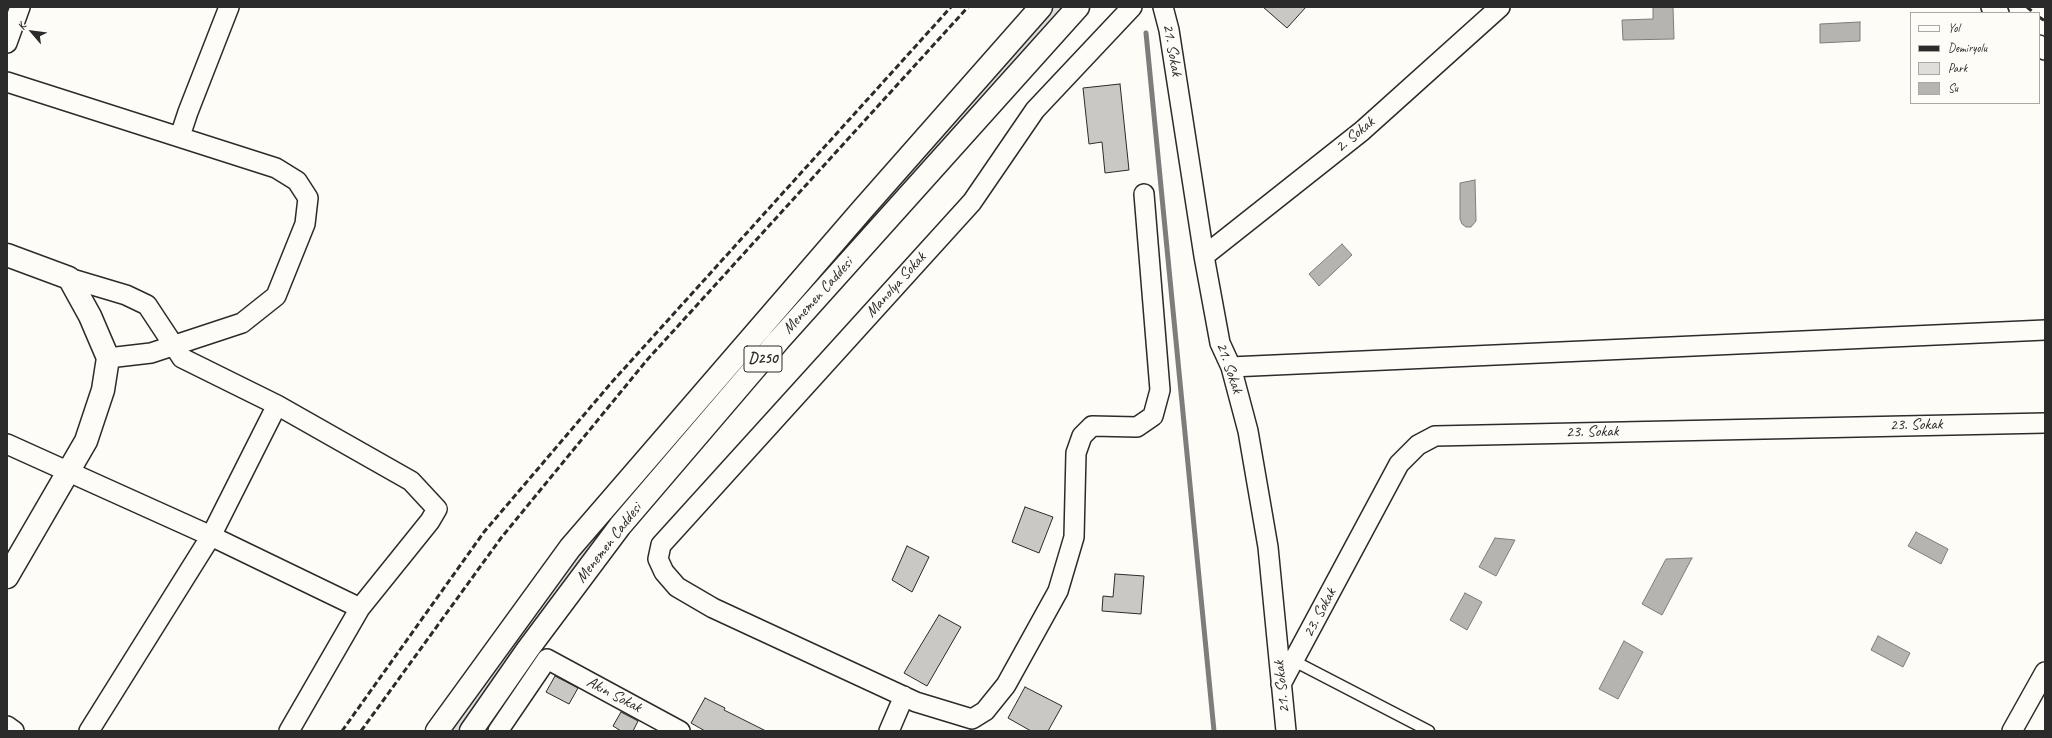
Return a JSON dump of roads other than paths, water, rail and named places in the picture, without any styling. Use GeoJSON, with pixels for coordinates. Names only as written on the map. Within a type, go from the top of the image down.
{"type":"FeatureCollection","features":[{"type":"Feature","properties":{"kind":"main road","name":"Menemen Caddesi"},"geometry":{"type":"LineString","coordinates":[[437,731],[570,548],[862,210],[1041,7]]}},
{"type":"Feature","properties":{"kind":"main road","name":"Menemen Caddesi"},"geometry":{"type":"LineString","coordinates":[[471,731],[528,649],[620,526],[779,340],[1078,7]]}},
{"type":"Feature","properties":{"kind":"main road"},"geometry":{"type":"LineString","coordinates":[[7,255],[69,278],[90,316],[108,358],[103,390],[86,441],[7,577]]}},
{"type":"Feature","properties":{"kind":"street"},"geometry":{"type":"LineString","coordinates":[[7,43],[20,7]]}},
{"type":"Feature","properties":{"kind":"street"},"geometry":{"type":"LineString","coordinates":[[180,136],[229,7]]}},
{"type":"Feature","properties":{"kind":"street","name":"Manolya Sokak"},"geometry":{"type":"LineString","coordinates":[[904,696],[713,608],[677,587],[664,572],[658,559],[661,545],[972,202],[1035,110],[1132,7]]}},
{"type":"Feature","properties":{"kind":"street","name":"21. Sokak"},"geometry":{"type":"LineString","coordinates":[[1163,7],[1171,45],[1204,256],[1220,343],[1230,367],[1248,431],[1268,547],[1286,731]]}},
{"type":"Feature","properties":{"kind":"street","name":"2. Sokak"},"geometry":{"type":"LineString","coordinates":[[1204,256],[1362,131],[1500,7]]}},
{"type":"Feature","properties":{"kind":"street"},"geometry":{"type":"LineString","coordinates":[[7,82],[180,136],[276,168],[297,181],[308,198],[305,224],[276,296],[242,323],[151,353],[108,358]]}},
{"type":"Feature","properties":{"kind":"street"},"geometry":{"type":"LineString","coordinates":[[890,730],[904,696],[916,702],[972,719],[985,711],[1006,685],[1058,591],[1074,537],[1076,453],[1082,436],[1092,426],[1137,427],[1153,416],[1160,390],[1144,194]]}},
{"type":"Feature","properties":{"kind":"street"},"geometry":{"type":"LineString","coordinates":[[69,278],[126,294],[148,305],[182,358],[277,405],[411,481],[437,509],[430,521],[360,608],[289,731]]}},
{"type":"Feature","properties":{"kind":"street"},"geometry":{"type":"LineString","coordinates":[[1230,367],[2045,330]]}},
{"type":"Feature","properties":{"kind":"street"},"geometry":{"type":"LineString","coordinates":[[89,731],[211,536],[277,405]]}},
{"type":"Feature","properties":{"kind":"street","name":"23. Sokak"},"geometry":{"type":"LineString","coordinates":[[1282,684],[1399,464],[1418,445],[1435,436],[2045,423]]}},
{"type":"Feature","properties":{"kind":"street"},"geometry":{"type":"LineString","coordinates":[[7,444],[211,536],[360,608]]}},
{"type":"Feature","properties":{"kind":"street","name":"Akın Sokak"},"geometry":{"type":"LineString","coordinates":[[498,731],[547,659],[680,731]]}},
{"type":"Feature","properties":{"kind":"street"},"geometry":{"type":"LineString","coordinates":[[2012,731],[2045,672]]}},
{"type":"Feature","properties":{"kind":"street"},"geometry":{"type":"LineString","coordinates":[[7,726],[14,731]]}},
{"type":"Feature","properties":{"kind":"lane"},"geometry":{"type":"LineString","coordinates":[[1294,661],[1429,731]]}},
{"type":"Feature","properties":{"kind":"water"},"geometry":{"type":"Polygon","coordinates":[[[1653,7],[1673,7],[1674,39],[1623,40],[1622,20],[1653,19],[1653,7]]]}},
{"type":"Feature","properties":{"kind":"water"},"geometry":{"type":"Polygon","coordinates":[[[1860,22],[1860,41],[1820,43],[1820,24],[1860,22]]]}},
{"type":"Feature","properties":{"kind":"water"},"geometry":{"type":"Polygon","coordinates":[[[1475,180],[1476,221],[1471,227],[1466,227],[1462,224],[1460,219],[1460,183],[1475,180]]]}},
{"type":"Feature","properties":{"kind":"water"},"geometry":{"type":"Polygon","coordinates":[[[1342,244],[1352,255],[1319,286],[1309,274],[1342,244]]]}},
{"type":"Feature","properties":{"kind":"water"},"geometry":{"type":"Polygon","coordinates":[[[1916,532],[1948,549],[1941,564],[1908,546],[1916,532]]]}},
{"type":"Feature","properties":{"kind":"water"},"geometry":{"type":"Polygon","coordinates":[[[1495,538],[1515,540],[1496,576],[1479,567],[1495,538]]]}},
{"type":"Feature","properties":{"kind":"water"},"geometry":{"type":"Polygon","coordinates":[[[1692,558],[1662,615],[1642,604],[1666,559],[1692,558]]]}},
{"type":"Feature","properties":{"kind":"water"},"geometry":{"type":"Polygon","coordinates":[[[1465,593],[1482,602],[1467,630],[1450,620],[1465,593]]]}},
{"type":"Feature","properties":{"kind":"water"},"geometry":{"type":"Polygon","coordinates":[[[1878,636],[1910,653],[1903,667],[1871,650],[1878,636]]]}},
{"type":"Feature","properties":{"kind":"water"},"geometry":{"type":"Polygon","coordinates":[[[1624,641],[1643,652],[1618,699],[1599,689],[1624,641]]]}},
{"type":"Feature","properties":{"kind":"waterway"},"geometry":{"type":"LineString","coordinates":[[1146,33],[1214,731]]}},
{"type":"Feature","properties":{"kind":"railway"},"geometry":{"type":"LineString","coordinates":[[342,731],[484,532],[612,382],[951,7]]}},
{"type":"Feature","properties":{"kind":"railway"},"geometry":{"type":"LineString","coordinates":[[361,731],[501,538],[647,360],[968,7]]}},
{"type":"Feature","properties":{"kind":"railway"},"geometry":{"type":"LineString","coordinates":[[2027,7],[2033,12]]}},
{"type":"Feature","properties":{"kind":"railway"},"geometry":{"type":"LineString","coordinates":[[2040,18],[2045,21]]}}]}
